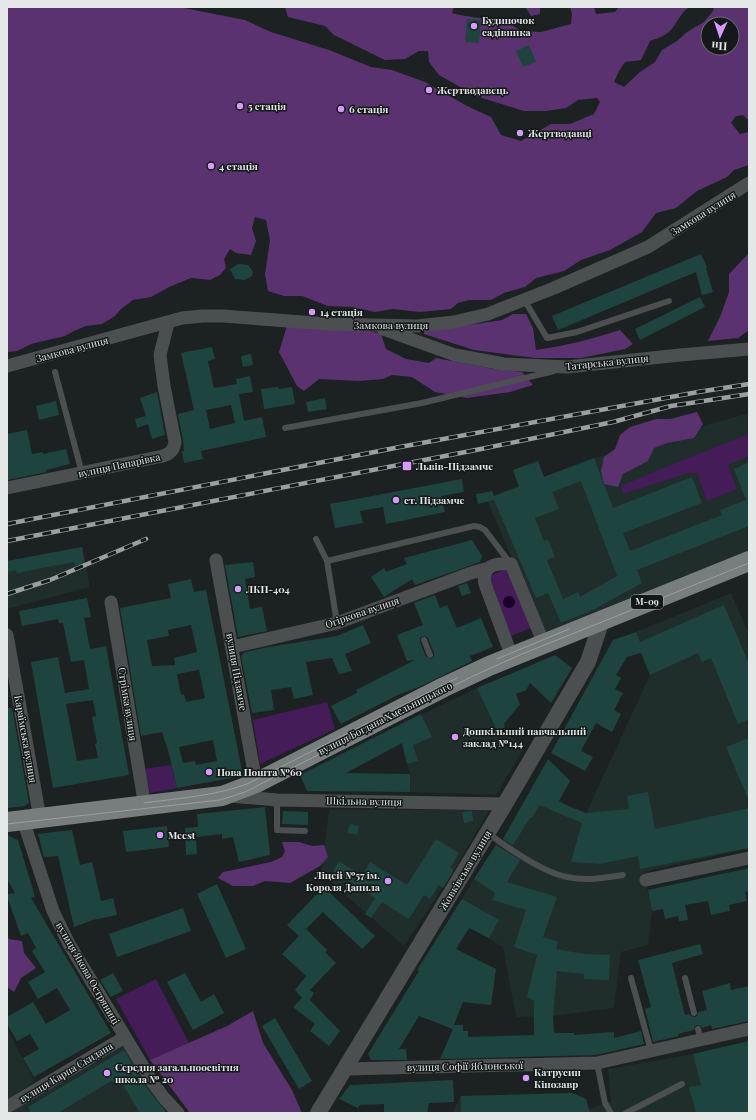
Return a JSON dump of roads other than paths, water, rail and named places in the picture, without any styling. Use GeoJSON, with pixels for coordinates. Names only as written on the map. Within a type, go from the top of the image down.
{"type":"FeatureCollection","features":[{"type":"Feature","properties":{"kind":"main road","name":"вулиця Богдана Хмельницького"},"geometry":{"type":"LineString","coordinates":[[24,820],[222,796],[256,784],[442,684],[749,561]]}},
{"type":"Feature","properties":{"kind":"street","name":"Замкова вулиця"},"geometry":{"type":"LineString","coordinates":[[7,366],[189,317],[223,316],[328,324],[417,326],[454,322],[488,314],[525,301],[648,247],[749,183]]}},
{"type":"Feature","properties":{"kind":"street","name":"вулиця Папарівка"},"geometry":{"type":"LineString","coordinates":[[7,488],[166,455],[173,450],[175,442],[164,386],[160,355],[168,323]]}},
{"type":"Feature","properties":{"kind":"street","name":"Татарська вулиця"},"geometry":{"type":"LineString","coordinates":[[374,326],[455,355],[504,364],[567,367],[749,349]]}},
{"type":"Feature","properties":{"kind":"street","name":"вулиця Підзамче"},"geometry":{"type":"LineString","coordinates":[[216,560],[256,784]]}},
{"type":"Feature","properties":{"kind":"street","name":"Огіркова вулиця"},"geometry":{"type":"LineString","coordinates":[[232,648],[337,623],[489,568],[498,563],[511,564]]}},
{"type":"Feature","properties":{"kind":"street"},"geometry":{"type":"LineString","coordinates":[[511,564],[544,644]]}},
{"type":"Feature","properties":{"kind":"street"},"geometry":{"type":"LineString","coordinates":[[489,568],[484,577],[484,584],[512,657]]}},
{"type":"Feature","properties":{"kind":"street","name":"Стрімка вулиця"},"geometry":{"type":"LineString","coordinates":[[111,602],[145,806]]}},
{"type":"Feature","properties":{"kind":"street","name":"Жовківська вулиця"},"geometry":{"type":"LineString","coordinates":[[318,1113],[505,804],[588,662],[602,620]]}},
{"type":"Feature","properties":{"kind":"street","name":"Караїмська вулиця"},"geometry":{"type":"LineString","coordinates":[[7,635],[24,820]]}},
{"type":"Feature","properties":{"kind":"street","name":"Шкільна вулиця"},"geometry":{"type":"LineString","coordinates":[[222,796],[277,800],[505,804]]}},
{"type":"Feature","properties":{"kind":"street","name":"вулиця Якова Остряниці"},"geometry":{"type":"LineString","coordinates":[[24,820],[53,911],[69,944],[153,1083],[178,1113]]}},
{"type":"Feature","properties":{"kind":"street"},"geometry":{"type":"LineString","coordinates":[[646,880],[749,858]]}},
{"type":"Feature","properties":{"kind":"street","name":"вулиця Софії Яблонської"},"geometry":{"type":"LineString","coordinates":[[346,1068],[597,1063],[651,1051],[700,1034],[749,1029]]}},
{"type":"Feature","properties":{"kind":"street","name":"вулиця Карпа Скидана"},"geometry":{"type":"LineString","coordinates":[[7,1108],[125,1037]]}},
{"type":"Feature","properties":{"kind":"lane"},"geometry":{"type":"LineString","coordinates":[[525,301],[547,338],[578,332],[669,301]]}},
{"type":"Feature","properties":{"kind":"lane"},"geometry":{"type":"LineString","coordinates":[[285,428],[422,403],[567,367]]}},
{"type":"Feature","properties":{"kind":"lane"},"geometry":{"type":"LineString","coordinates":[[55,372],[82,473]]}},
{"type":"Feature","properties":{"kind":"lane"},"geometry":{"type":"LineString","coordinates":[[327,561],[474,526],[485,530],[511,564]]}},
{"type":"Feature","properties":{"kind":"lane"},"geometry":{"type":"LineString","coordinates":[[316,539],[327,561],[337,623]]}},
{"type":"Feature","properties":{"kind":"lane"},"geometry":{"type":"LineString","coordinates":[[424,640],[430,655]]}},
{"type":"Feature","properties":{"kind":"lane"},"geometry":{"type":"LineString","coordinates":[[277,800],[277,830],[305,831]]}},
{"type":"Feature","properties":{"kind":"lane"},"geometry":{"type":"LineString","coordinates":[[487,833],[545,870],[567,877],[592,879],[623,876]]}},
{"type":"Feature","properties":{"kind":"lane"},"geometry":{"type":"LineString","coordinates":[[631,978],[651,1051]]}},
{"type":"Feature","properties":{"kind":"lane"},"geometry":{"type":"LineString","coordinates":[[685,978],[694,1013]]}},
{"type":"Feature","properties":{"kind":"lane"},"geometry":{"type":"LineString","coordinates":[[597,1063],[605,1103],[611,1113]]}},
{"type":"Feature","properties":{"kind":"lane"},"geometry":{"type":"LineString","coordinates":[[626,1113],[682,1084]]}},
{"type":"Feature","properties":{"kind":"tram line"},"geometry":{"type":"LineString","coordinates":[[7,824],[220,800],[245,792],[473,676],[522,654],[749,563]]}},
{"type":"Feature","properties":{"kind":"tram line"},"geometry":{"type":"LineString","coordinates":[[497,659],[569,629]]}},
{"type":"Feature","properties":{"kind":"tram line"},"geometry":{"type":"LineString","coordinates":[[144,803],[210,794],[247,784],[457,678]]}},
{"type":"Feature","properties":{"kind":"railway"},"geometry":{"type":"LineString","coordinates":[[7,524],[400,447],[749,384]]}},
{"type":"Feature","properties":{"kind":"railway"},"geometry":{"type":"LineString","coordinates":[[7,541],[481,449],[613,422],[671,406],[749,394]]}},
{"type":"Feature","properties":{"kind":"railway"},"geometry":{"type":"LineString","coordinates":[[7,594],[50,580],[146,539]]}},
{"type":"Feature","properties":{"kind":"place","name":"Будиночок садівника"},"geometry":{"type":"Point","coordinates":[474,26]}},
{"type":"Feature","properties":{"kind":"place","name":"Жертводавець"},"geometry":{"type":"Point","coordinates":[429,90]}},
{"type":"Feature","properties":{"kind":"place","name":"5 стація"},"geometry":{"type":"Point","coordinates":[240,106]}},
{"type":"Feature","properties":{"kind":"place","name":"6 стація"},"geometry":{"type":"Point","coordinates":[341,109]}},
{"type":"Feature","properties":{"kind":"place","name":"Жертводавцi"},"geometry":{"type":"Point","coordinates":[520,133]}},
{"type":"Feature","properties":{"kind":"place","name":"4 стація"},"geometry":{"type":"Point","coordinates":[211,166]}},
{"type":"Feature","properties":{"kind":"place","name":"14 стація"},"geometry":{"type":"Point","coordinates":[312,312]}},
{"type":"Feature","properties":{"kind":"place","name":"Львів-Підзамче"},"geometry":{"type":"Point","coordinates":[407,466]}},
{"type":"Feature","properties":{"kind":"place","name":"ст. Підзамче"},"geometry":{"type":"Point","coordinates":[396,500]}},
{"type":"Feature","properties":{"kind":"place","name":"ЛКП-404"},"geometry":{"type":"Point","coordinates":[238,589]}},
{"type":"Feature","properties":{"kind":"place","name":"Дошкільний навчальний заклад №144"},"geometry":{"type":"Point","coordinates":[455,737]}},
{"type":"Feature","properties":{"kind":"place","name":"Нова Пошта №60"},"geometry":{"type":"Point","coordinates":[209,772]}},
{"type":"Feature","properties":{"kind":"place","name":"Meest"},"geometry":{"type":"Point","coordinates":[160,835]}},
{"type":"Feature","properties":{"kind":"place","name":"Ліцей №57 ім. Короля Данила"},"geometry":{"type":"Point","coordinates":[388,881]}},
{"type":"Feature","properties":{"kind":"place","name":"Середня загальноосвітня школа № 20"},"geometry":{"type":"Point","coordinates":[107,1073]}},
{"type":"Feature","properties":{"kind":"place","name":"Катрусин Кінозавр"},"geometry":{"type":"Point","coordinates":[526,1078]}}]}
